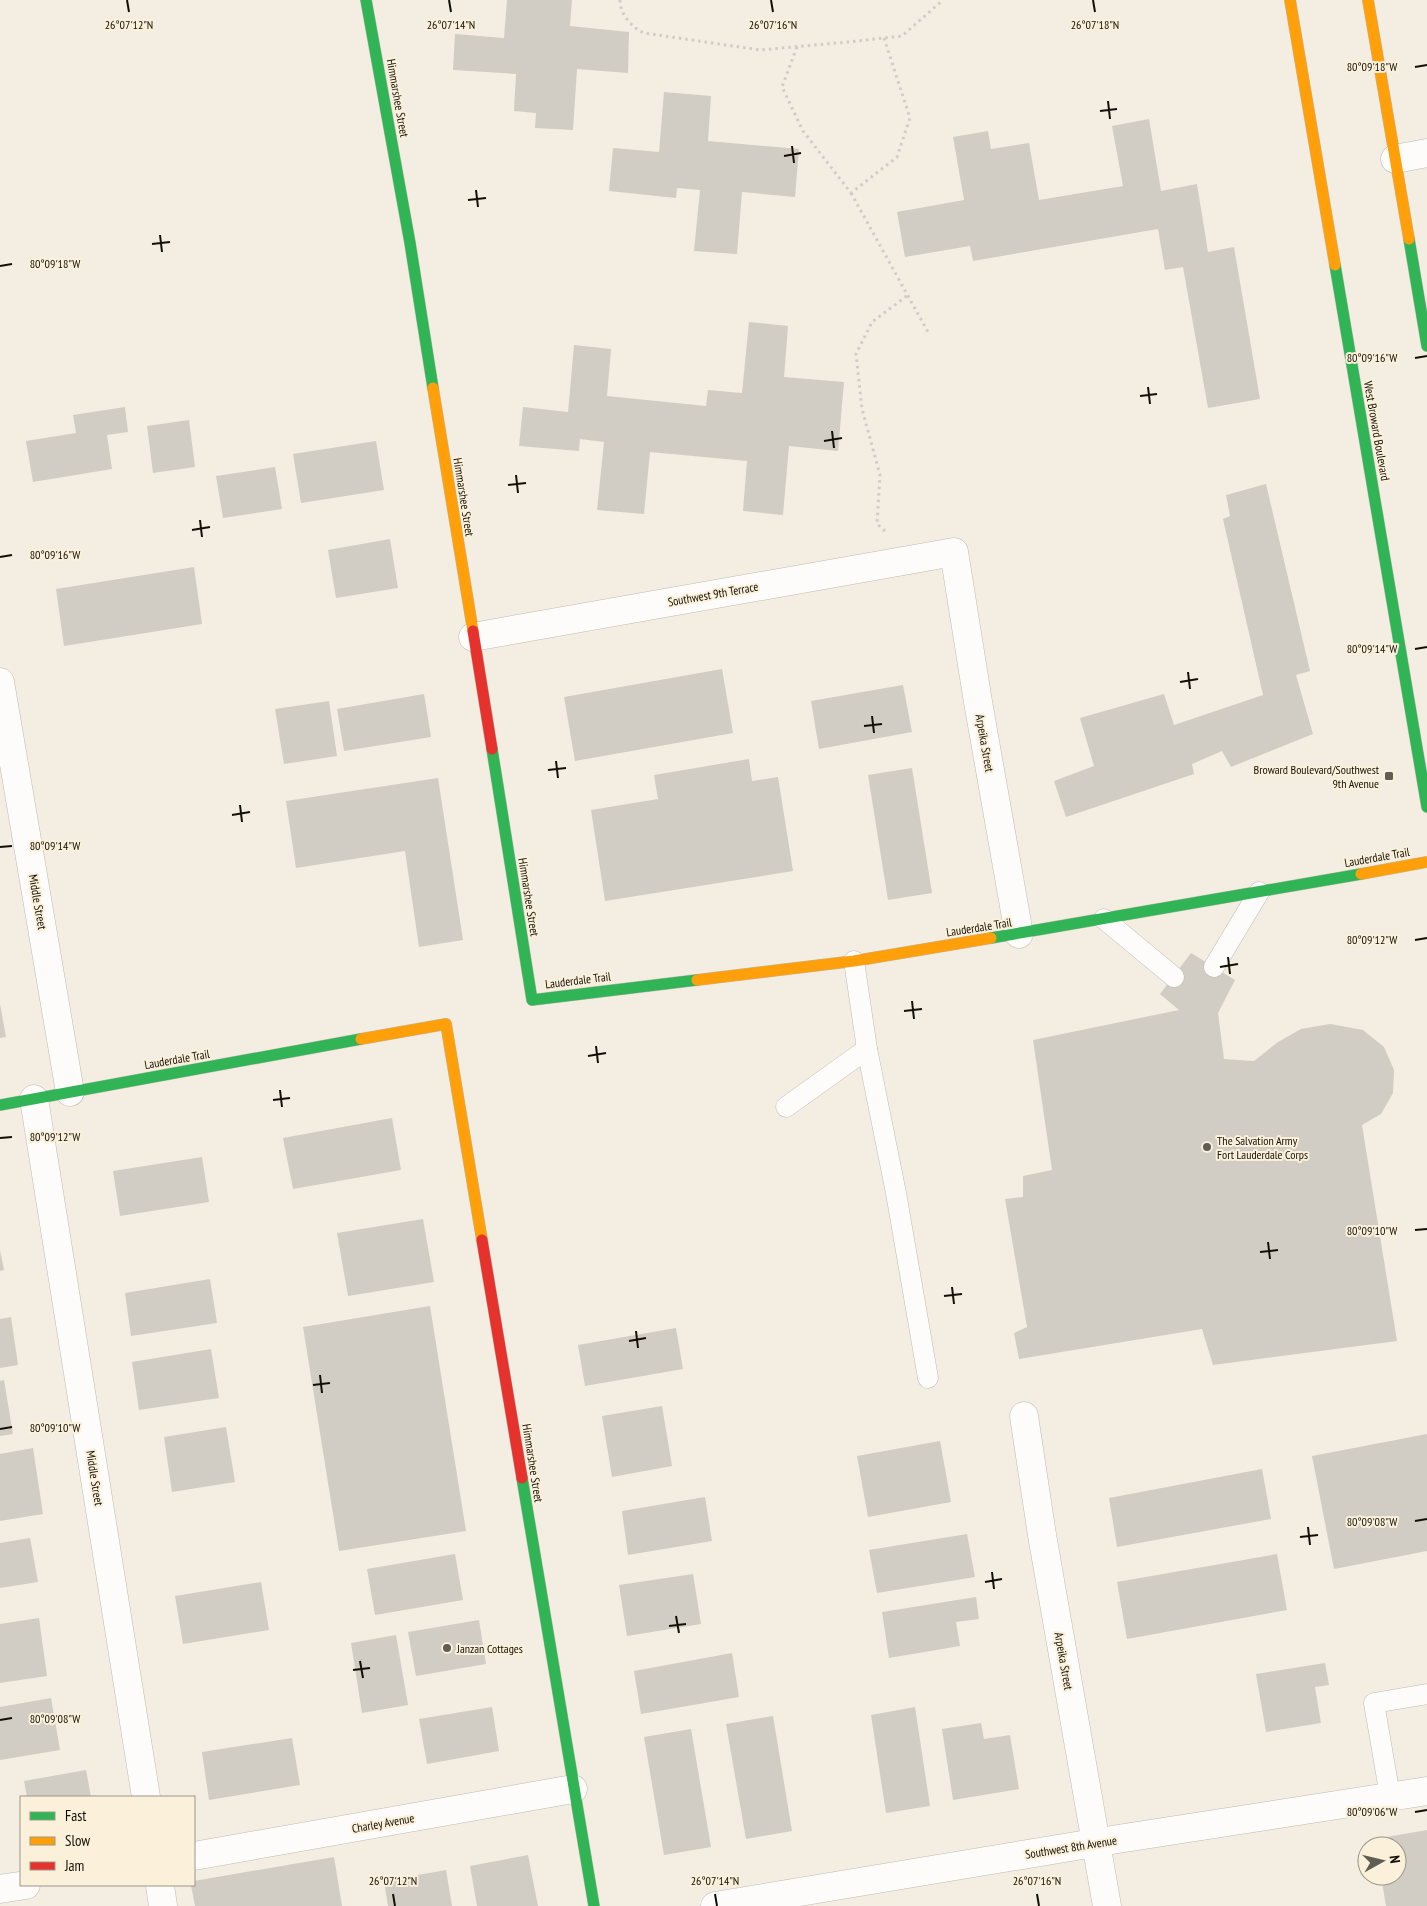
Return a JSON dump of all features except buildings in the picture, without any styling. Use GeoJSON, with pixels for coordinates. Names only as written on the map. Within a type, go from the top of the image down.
{"type":"FeatureCollection","features":[{"type":"Feature","properties":{"kind":"street","name":"Himmarshee Street"},"geometry":{"type":"LineString","coordinates":[[366,0],[410,243],[532,1000]]}},
{"type":"Feature","properties":{"kind":"street","name":"West Broward Boulevard"},"geometry":{"type":"LineString","coordinates":[[1290,0],[1427,807]]}},
{"type":"Feature","properties":{"kind":"street"},"geometry":{"type":"LineString","coordinates":[[1368,0],[1427,346]]}},
{"type":"Feature","properties":{"kind":"street"},"geometry":{"type":"LineString","coordinates":[[1395,159],[1427,153]]}},
{"type":"Feature","properties":{"kind":"street","name":"Southwest 9th Terrace"},"geometry":{"type":"LineString","coordinates":[[472,636],[954,552]]}},
{"type":"Feature","properties":{"kind":"street","name":"Arpeika Street"},"geometry":{"type":"LineString","coordinates":[[954,552],[979,712],[1020,934]]}},
{"type":"Feature","properties":{"kind":"street","name":"Middle Street"},"geometry":{"type":"LineString","coordinates":[[0,682],[70,1092]]}},
{"type":"Feature","properties":{"kind":"street","name":"Lauderdale Trail"},"geometry":{"type":"LineString","coordinates":[[532,1000],[854,961],[1104,920],[1427,862]]}},
{"type":"Feature","properties":{"kind":"street","name":"Himmarshee Street"},"geometry":{"type":"LineString","coordinates":[[446,1024],[594,1906]]}},
{"type":"Feature","properties":{"kind":"street","name":"Lauderdale Trail"},"geometry":{"type":"LineString","coordinates":[[0,1105],[446,1024]]}},
{"type":"Feature","properties":{"kind":"street","name":"Middle Street"},"geometry":{"type":"LineString","coordinates":[[34,1099],[146,1796]]}},
{"type":"Feature","properties":{"kind":"street","name":"Arpeika Street"},"geometry":{"type":"LineString","coordinates":[[1024,1416],[1042,1536],[1107,1906]]}},
{"type":"Feature","properties":{"kind":"street","name":"Charley Avenue"},"geometry":{"type":"LineString","coordinates":[[195,1856],[573,1789]]}},
{"type":"Feature","properties":{"kind":"street","name":"Southwest 8th Avenue"},"geometry":{"type":"LineString","coordinates":[[715,1906],[1096,1842],[1427,1791]]}},
{"type":"Feature","properties":{"kind":"street"},"geometry":{"type":"LineString","coordinates":[[0,1889],[20,1886]]}},
{"type":"Feature","properties":{"kind":"street"},"geometry":{"type":"LineString","coordinates":[[160,1886],[163,1906]]}},
{"type":"Feature","properties":{"kind":"lane"},"geometry":{"type":"LineString","coordinates":[[1214,967],[1259,892]]}},
{"type":"Feature","properties":{"kind":"lane"},"geometry":{"type":"LineString","coordinates":[[1104,920],[1174,977]]}},
{"type":"Feature","properties":{"kind":"lane"},"geometry":{"type":"LineString","coordinates":[[854,961],[867,1049],[896,1193],[928,1378]]}},
{"type":"Feature","properties":{"kind":"lane"},"geometry":{"type":"LineString","coordinates":[[786,1107],[867,1049]]}},
{"type":"Feature","properties":{"kind":"lane"},"geometry":{"type":"LineString","coordinates":[[1390,1796],[1374,1703],[1427,1694]]}},
{"type":"Feature","properties":{"kind":"path"},"geometry":{"type":"LineString","coordinates":[[620,0],[620,6],[634,29],[644,33],[760,50],[902,36],[943,0]]}},
{"type":"Feature","properties":{"kind":"path"},"geometry":{"type":"LineString","coordinates":[[851,193],[897,156],[910,118],[884,38]]}},
{"type":"Feature","properties":{"kind":"path"},"geometry":{"type":"LineString","coordinates":[[797,47],[782,87],[803,131],[851,193],[928,332]]}},
{"type":"Feature","properties":{"kind":"path"},"geometry":{"type":"LineString","coordinates":[[893,530],[885,532],[877,524],[880,475],[862,409],[856,354],[872,322],[908,295]]}},
{"type":"Feature","properties":{"kind":"traffic: fast"},"geometry":{"type":"LineString","coordinates":[[366,0],[410,243],[433,388]]}},
{"type":"Feature","properties":{"kind":"traffic: fast"},"geometry":{"type":"LineString","coordinates":[[1409,239],[1427,346]]}},
{"type":"Feature","properties":{"kind":"traffic: fast"},"geometry":{"type":"LineString","coordinates":[[1335,265],[1427,807]]}},
{"type":"Feature","properties":{"kind":"traffic: fast"},"geometry":{"type":"LineString","coordinates":[[492,749],[532,1000],[697,980]]}},
{"type":"Feature","properties":{"kind":"traffic: fast"},"geometry":{"type":"LineString","coordinates":[[991,938],[1361,874]]}},
{"type":"Feature","properties":{"kind":"traffic: fast"},"geometry":{"type":"LineString","coordinates":[[0,1105],[361,1039]]}},
{"type":"Feature","properties":{"kind":"traffic: fast"},"geometry":{"type":"LineString","coordinates":[[522,1478],[594,1906]]}},
{"type":"Feature","properties":{"kind":"traffic: slow"},"geometry":{"type":"LineString","coordinates":[[1290,0],[1335,265]]}},
{"type":"Feature","properties":{"kind":"traffic: slow"},"geometry":{"type":"LineString","coordinates":[[1368,0],[1409,239]]}},
{"type":"Feature","properties":{"kind":"traffic: slow"},"geometry":{"type":"LineString","coordinates":[[433,388],[473,631]]}},
{"type":"Feature","properties":{"kind":"traffic: slow"},"geometry":{"type":"LineString","coordinates":[[1361,874],[1427,862]]}},
{"type":"Feature","properties":{"kind":"traffic: slow"},"geometry":{"type":"LineString","coordinates":[[697,980],[854,961],[991,938]]}},
{"type":"Feature","properties":{"kind":"traffic: slow"},"geometry":{"type":"LineString","coordinates":[[361,1039],[446,1024],[482,1240]]}},
{"type":"Feature","properties":{"kind":"traffic: jam"},"geometry":{"type":"LineString","coordinates":[[473,631],[492,749]]}},
{"type":"Feature","properties":{"kind":"traffic: jam"},"geometry":{"type":"LineString","coordinates":[[482,1240],[522,1478]]}},
{"type":"Feature","properties":{"kind":"place","name":"Broward Boulevard/Southwest 9th Avenue"},"geometry":{"type":"Point","coordinates":[1389,776]}},
{"type":"Feature","properties":{"kind":"place","name":"The Salvation Army Fort Lauderdale Corps"},"geometry":{"type":"Point","coordinates":[1207,1147]}},
{"type":"Feature","properties":{"kind":"place","name":"Janzan Cottages"},"geometry":{"type":"Point","coordinates":[447,1648]}}]}
